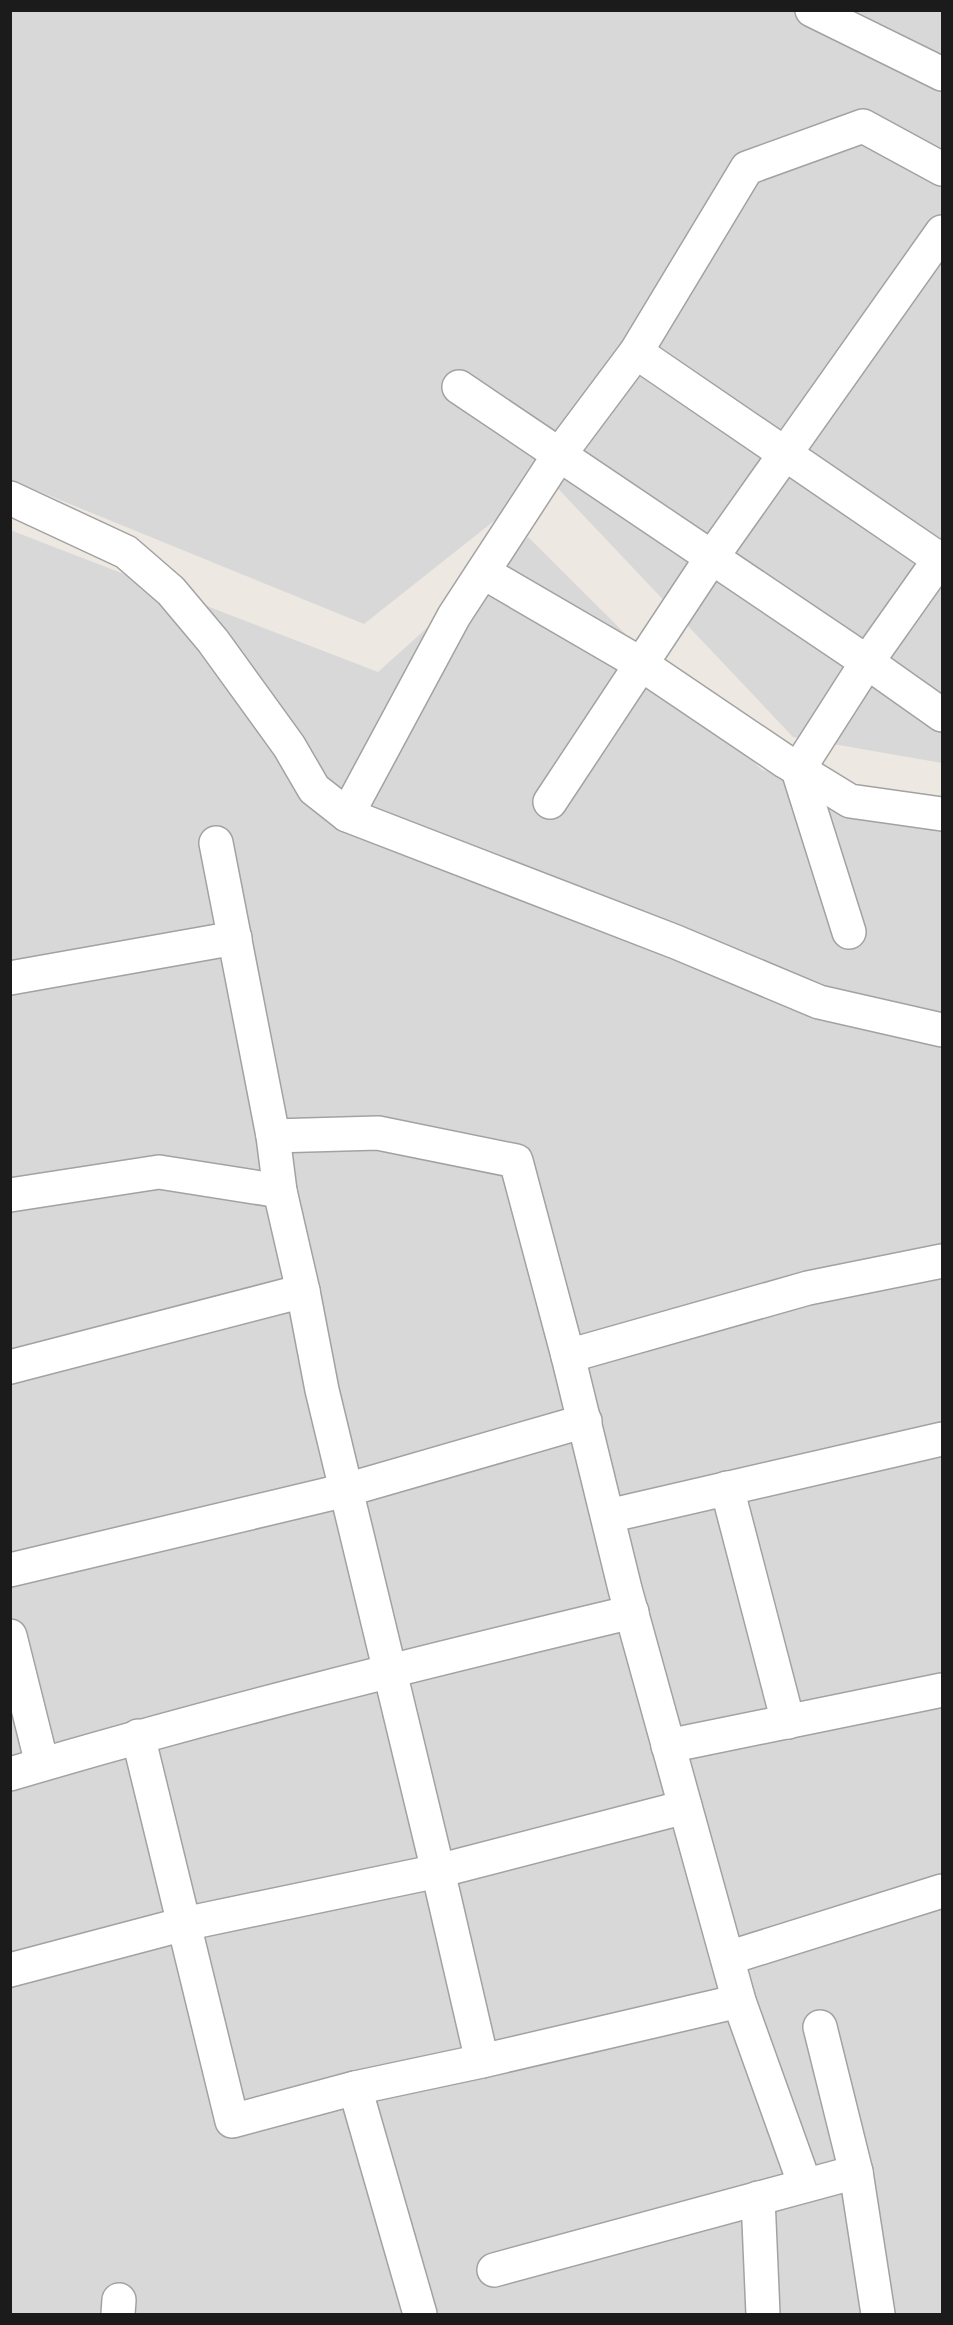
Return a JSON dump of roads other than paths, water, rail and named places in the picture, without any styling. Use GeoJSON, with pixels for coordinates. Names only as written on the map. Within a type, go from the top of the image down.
{"type":"FeatureCollection","features":[{"type":"Feature","properties":{"kind":"street"},"geometry":{"type":"LineString","coordinates":[[812,10],[840,18],[942,74]]}},
{"type":"Feature","properties":{"kind":"street"},"geometry":{"type":"LineString","coordinates":[[347,815],[454,616],[559,455],[636,352],[747,168],[862,126],[942,169]]}},
{"type":"Feature","properties":{"kind":"street"},"geometry":{"type":"LineString","coordinates":[[550,802],[712,557],[942,232]]}},
{"type":"Feature","properties":{"kind":"street"},"geometry":{"type":"LineString","coordinates":[[636,352],[942,559],[867,662],[798,770]]}},
{"type":"Feature","properties":{"kind":"street"},"geometry":{"type":"LineString","coordinates":[[459,387],[942,715]]}},
{"type":"Feature","properties":{"kind":"street"},"geometry":{"type":"LineString","coordinates":[[10,498],[126,552],[171,591],[227,660],[289,746],[314,789],[347,815],[676,942],[819,1002],[942,1030]]}},
{"type":"Feature","properties":{"kind":"street"},"geometry":{"type":"LineString","coordinates":[[483,572],[641,664],[798,770],[850,801],[942,814]]}},
{"type":"Feature","properties":{"kind":"street"},"geometry":{"type":"LineString","coordinates":[[798,770],[849,932]]}},
{"type":"Feature","properties":{"kind":"street"},"geometry":{"type":"LineString","coordinates":[[216,843],[273,1136],[280,1191],[303,1291],[322,1390],[482,2061]]}},
{"type":"Feature","properties":{"kind":"street"},"geometry":{"type":"LineString","coordinates":[[10,978],[235,938]]}},
{"type":"Feature","properties":{"kind":"street"},"geometry":{"type":"LineString","coordinates":[[273,1136],[378,1133],[516,1161],[585,1421],[632,1612],[739,2001],[806,2185]]}},
{"type":"Feature","properties":{"kind":"street"},"geometry":{"type":"LineString","coordinates":[[10,1195],[159,1172],[280,1191]]}},
{"type":"Feature","properties":{"kind":"street"},"geometry":{"type":"LineString","coordinates":[[568,1356],[808,1288],[942,1261]]}},
{"type":"Feature","properties":{"kind":"street"},"geometry":{"type":"LineString","coordinates":[[10,1367],[303,1291]]}},
{"type":"Feature","properties":{"kind":"street"},"geometry":{"type":"LineString","coordinates":[[10,1570],[346,1490],[585,1421]]}},
{"type":"Feature","properties":{"kind":"street"},"geometry":{"type":"LineString","coordinates":[[608,1516],[942,1439]]}},
{"type":"Feature","properties":{"kind":"street"},"geometry":{"type":"LineString","coordinates":[[727,1488],[788,1722]]}},
{"type":"Feature","properties":{"kind":"street"},"geometry":{"type":"LineString","coordinates":[[10,1774],[138,1736],[389,1670],[632,1612]]}},
{"type":"Feature","properties":{"kind":"street"},"geometry":{"type":"LineString","coordinates":[[10,1636],[42,1764]]}},
{"type":"Feature","properties":{"kind":"street"},"geometry":{"type":"LineString","coordinates":[[668,1746],[942,1690]]}},
{"type":"Feature","properties":{"kind":"street"},"geometry":{"type":"LineString","coordinates":[[138,1736],[232,2121],[356,2088],[739,2001]]}},
{"type":"Feature","properties":{"kind":"street"},"geometry":{"type":"LineString","coordinates":[[10,1970],[184,1924],[438,1871],[686,1807]]}},
{"type":"Feature","properties":{"kind":"street"},"geometry":{"type":"LineString","coordinates":[[728,1958],[942,1890]]}},
{"type":"Feature","properties":{"kind":"street"},"geometry":{"type":"LineString","coordinates":[[820,2027],[856,2172],[878,2314]]}},
{"type":"Feature","properties":{"kind":"street"},"geometry":{"type":"LineString","coordinates":[[356,2088],[420,2314]]}},
{"type":"Feature","properties":{"kind":"street"},"geometry":{"type":"LineString","coordinates":[[494,2270],[856,2172]]}},
{"type":"Feature","properties":{"kind":"street"},"geometry":{"type":"LineString","coordinates":[[758,2198],[763,2314]]}}]}
